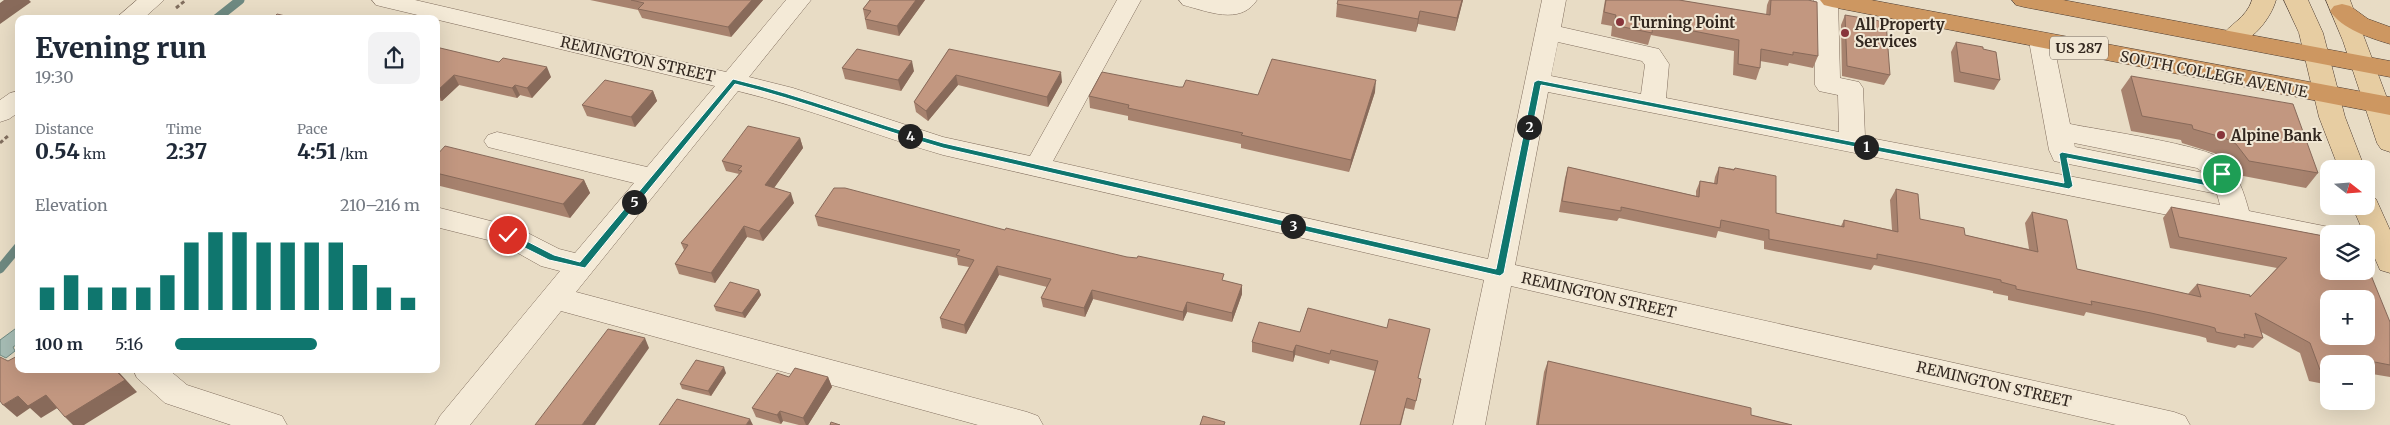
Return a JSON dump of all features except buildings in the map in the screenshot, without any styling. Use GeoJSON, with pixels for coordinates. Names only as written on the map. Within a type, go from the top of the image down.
{"type":"FeatureCollection","features":[{"type":"Feature","properties":{"kind":"highway","name":"SOUTH COLLEGE AVENUE"},"geometry":{"type":"LineString","coordinates":[[1832,0],[2383,105]]}},
{"type":"Feature","properties":{"kind":"highway","name":"US 287"},"geometry":{"type":"LineString","coordinates":[[2024,0],[2390,69]]}},
{"type":"Feature","properties":{"kind":"highway"},"geometry":{"type":"LineString","coordinates":[[2340,6],[2360,24],[2390,36]]}},
{"type":"Feature","properties":{"kind":"main road"},"geometry":{"type":"LineString","coordinates":[[2231,39],[2254,20],[2262,9],[2264,0]]}},
{"type":"Feature","properties":{"kind":"main road"},"geometry":{"type":"LineString","coordinates":[[2296,0],[2311,33],[2332,116],[2349,160]]}},
{"type":"Feature","properties":{"kind":"main road"},"geometry":{"type":"LineString","coordinates":[[2340,6],[2363,64],[2383,105],[2390,142]]}},
{"type":"Feature","properties":{"kind":"main road"},"geometry":{"type":"LineString","coordinates":[[2369,215],[2380,251]]}},
{"type":"Feature","properties":{"kind":"street"},"geometry":{"type":"LineString","coordinates":[[131,15],[152,0]]}},
{"type":"Feature","properties":{"kind":"street","name":"REMINGTON STREET"},"geometry":{"type":"LineString","coordinates":[[384,0],[784,94],[935,143],[2174,425]]}},
{"type":"Feature","properties":{"kind":"street"},"geometry":{"type":"LineString","coordinates":[[451,425],[799,0]]}},
{"type":"Feature","properties":{"kind":"street"},"geometry":{"type":"LineString","coordinates":[[1037,167],[1129,0]]}},
{"type":"Feature","properties":{"kind":"street"},"geometry":{"type":"LineString","coordinates":[[1191,0],[1232,9],[1245,0]]}},
{"type":"Feature","properties":{"kind":"street"},"geometry":{"type":"LineString","coordinates":[[1469,425],[1554,0]]}},
{"type":"Feature","properties":{"kind":"street"},"geometry":{"type":"LineString","coordinates":[[1826,0],[1828,84],[1850,88],[1852,144]]}},
{"type":"Feature","properties":{"kind":"street"},"geometry":{"type":"LineString","coordinates":[[1548,32],[1650,55],[1657,64],[1653,105]]}},
{"type":"Feature","properties":{"kind":"street"},"geometry":{"type":"LineString","coordinates":[[2040,41],[2069,186]]}},
{"type":"Feature","properties":{"kind":"street"},"geometry":{"type":"LineString","coordinates":[[1538,82],[2320,235]]}},
{"type":"Feature","properties":{"kind":"street"},"geometry":{"type":"LineString","coordinates":[[0,113],[15,102]]}},
{"type":"Feature","properties":{"kind":"street"},"geometry":{"type":"LineString","coordinates":[[497,141],[653,178]]}},
{"type":"Feature","properties":{"kind":"street"},"geometry":{"type":"LineString","coordinates":[[2060,143],[2228,187],[2237,219]]}},
{"type":"Feature","properties":{"kind":"street"},"geometry":{"type":"LineString","coordinates":[[440,218],[508,235],[552,258],[582,266]]}},
{"type":"Feature","properties":{"kind":"street"},"geometry":{"type":"LineString","coordinates":[[555,298],[1027,425]]}},
{"type":"Feature","properties":{"kind":"street"},"geometry":{"type":"LineString","coordinates":[[152,373],[176,394],[271,425]]}},
{"type":"Feature","properties":{"kind":"water"},"geometry":{"type":"Polygon","coordinates":[[[15,329],[15,346],[13,347],[15,351],[6,358],[0,355],[0,340],[15,329]]]}},
{"type":"Feature","properties":{"kind":"waterway"},"geometry":{"type":"LineString","coordinates":[[221,15],[240,0]]}},
{"type":"Feature","properties":{"kind":"waterway"},"geometry":{"type":"LineString","coordinates":[[0,269],[15,251]]}},
{"type":"Feature","properties":{"kind":"place","name":"Turning Point"},"geometry":{"type":"Point","coordinates":[1620,22]}},
{"type":"Feature","properties":{"kind":"place","name":"All Property Services"},"geometry":{"type":"Point","coordinates":[1845,33]}},
{"type":"Feature","properties":{"kind":"place","name":"Alpine Bank"},"geometry":{"type":"Point","coordinates":[2221,135]}},
{"type":"Feature","properties":{"kind":"route"},"geometry":{"type":"LineString","coordinates":[[508,235],[552,258],[582,266],[733,81],[784,94],[895,132],[943,146],[1500,273],[1538,82],[2069,186],[2062,154],[2228,187],[2222,174]]}}]}
